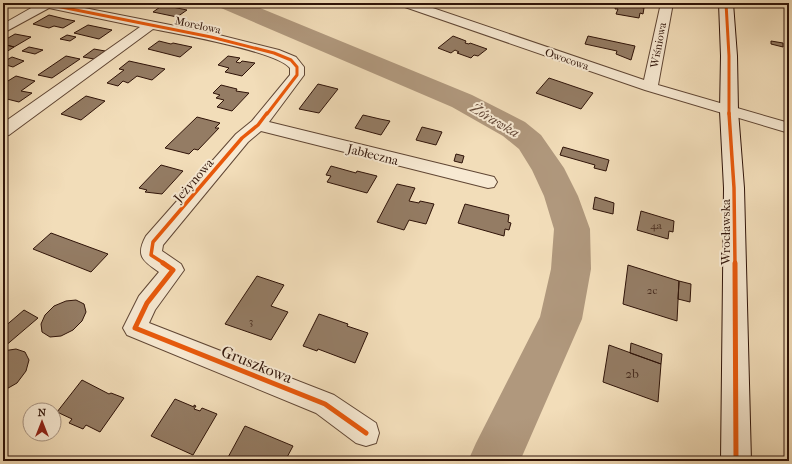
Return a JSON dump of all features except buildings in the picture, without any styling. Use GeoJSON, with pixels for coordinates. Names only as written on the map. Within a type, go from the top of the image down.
{"type":"FeatureCollection","features":[{"type":"Feature","properties":{"kind":"street","name":"Owocowa"},"geometry":{"type":"LineString","coordinates":[[406,3],[650,87],[789,128]]}},
{"type":"Feature","properties":{"kind":"street","name":"Wiśniowa"},"geometry":{"type":"LineString","coordinates":[[650,87],[667,3]]}},
{"type":"Feature","properties":{"kind":"street","name":"Wrocławska"},"geometry":{"type":"LineString","coordinates":[[726,3],[729,56],[729,111],[734,188],[736,461]]}},
{"type":"Feature","properties":{"kind":"street","name":"Morelowa"},"geometry":{"type":"LineString","coordinates":[[48,4],[211,37],[274,53]]}},
{"type":"Feature","properties":{"kind":"street"},"geometry":{"type":"LineString","coordinates":[[3,29],[48,4]]}},
{"type":"Feature","properties":{"kind":"street"},"geometry":{"type":"LineString","coordinates":[[3,131],[151,24]]}},
{"type":"Feature","properties":{"kind":"street","name":"Jeżynowa"},"geometry":{"type":"LineString","coordinates":[[135,328],[147,303],[173,270],[151,255],[153,242],[242,138],[258,125],[297,74],[297,67],[291,60],[274,53]]}},
{"type":"Feature","properties":{"kind":"street","name":"Jabłeczna"},"geometry":{"type":"LineString","coordinates":[[258,125],[488,182]]}},
{"type":"Feature","properties":{"kind":"street","name":"Gruszkowa"},"geometry":{"type":"LineString","coordinates":[[135,328],[326,404],[366,432]]}},
{"type":"Feature","properties":{"kind":"waterway","name":"Żórawka"},"geometry":{"type":"LineString","coordinates":[[229,3],[462,101],[514,129],[530,142],[548,168],[561,196],[572,229],[571,269],[561,319],[494,461]]}},
{"type":"Feature","properties":{"kind":"cycle path"},"geometry":{"type":"LineString","coordinates":[[726,3],[729,56],[729,111],[734,188],[736,461]]}},
{"type":"Feature","properties":{"kind":"cycle path"},"geometry":{"type":"LineString","coordinates":[[46,4],[211,37],[274,53],[291,60],[297,67],[297,75],[258,125],[242,138],[153,242],[151,255],[173,270],[147,303],[135,328],[325,404],[366,433]]}}]}
